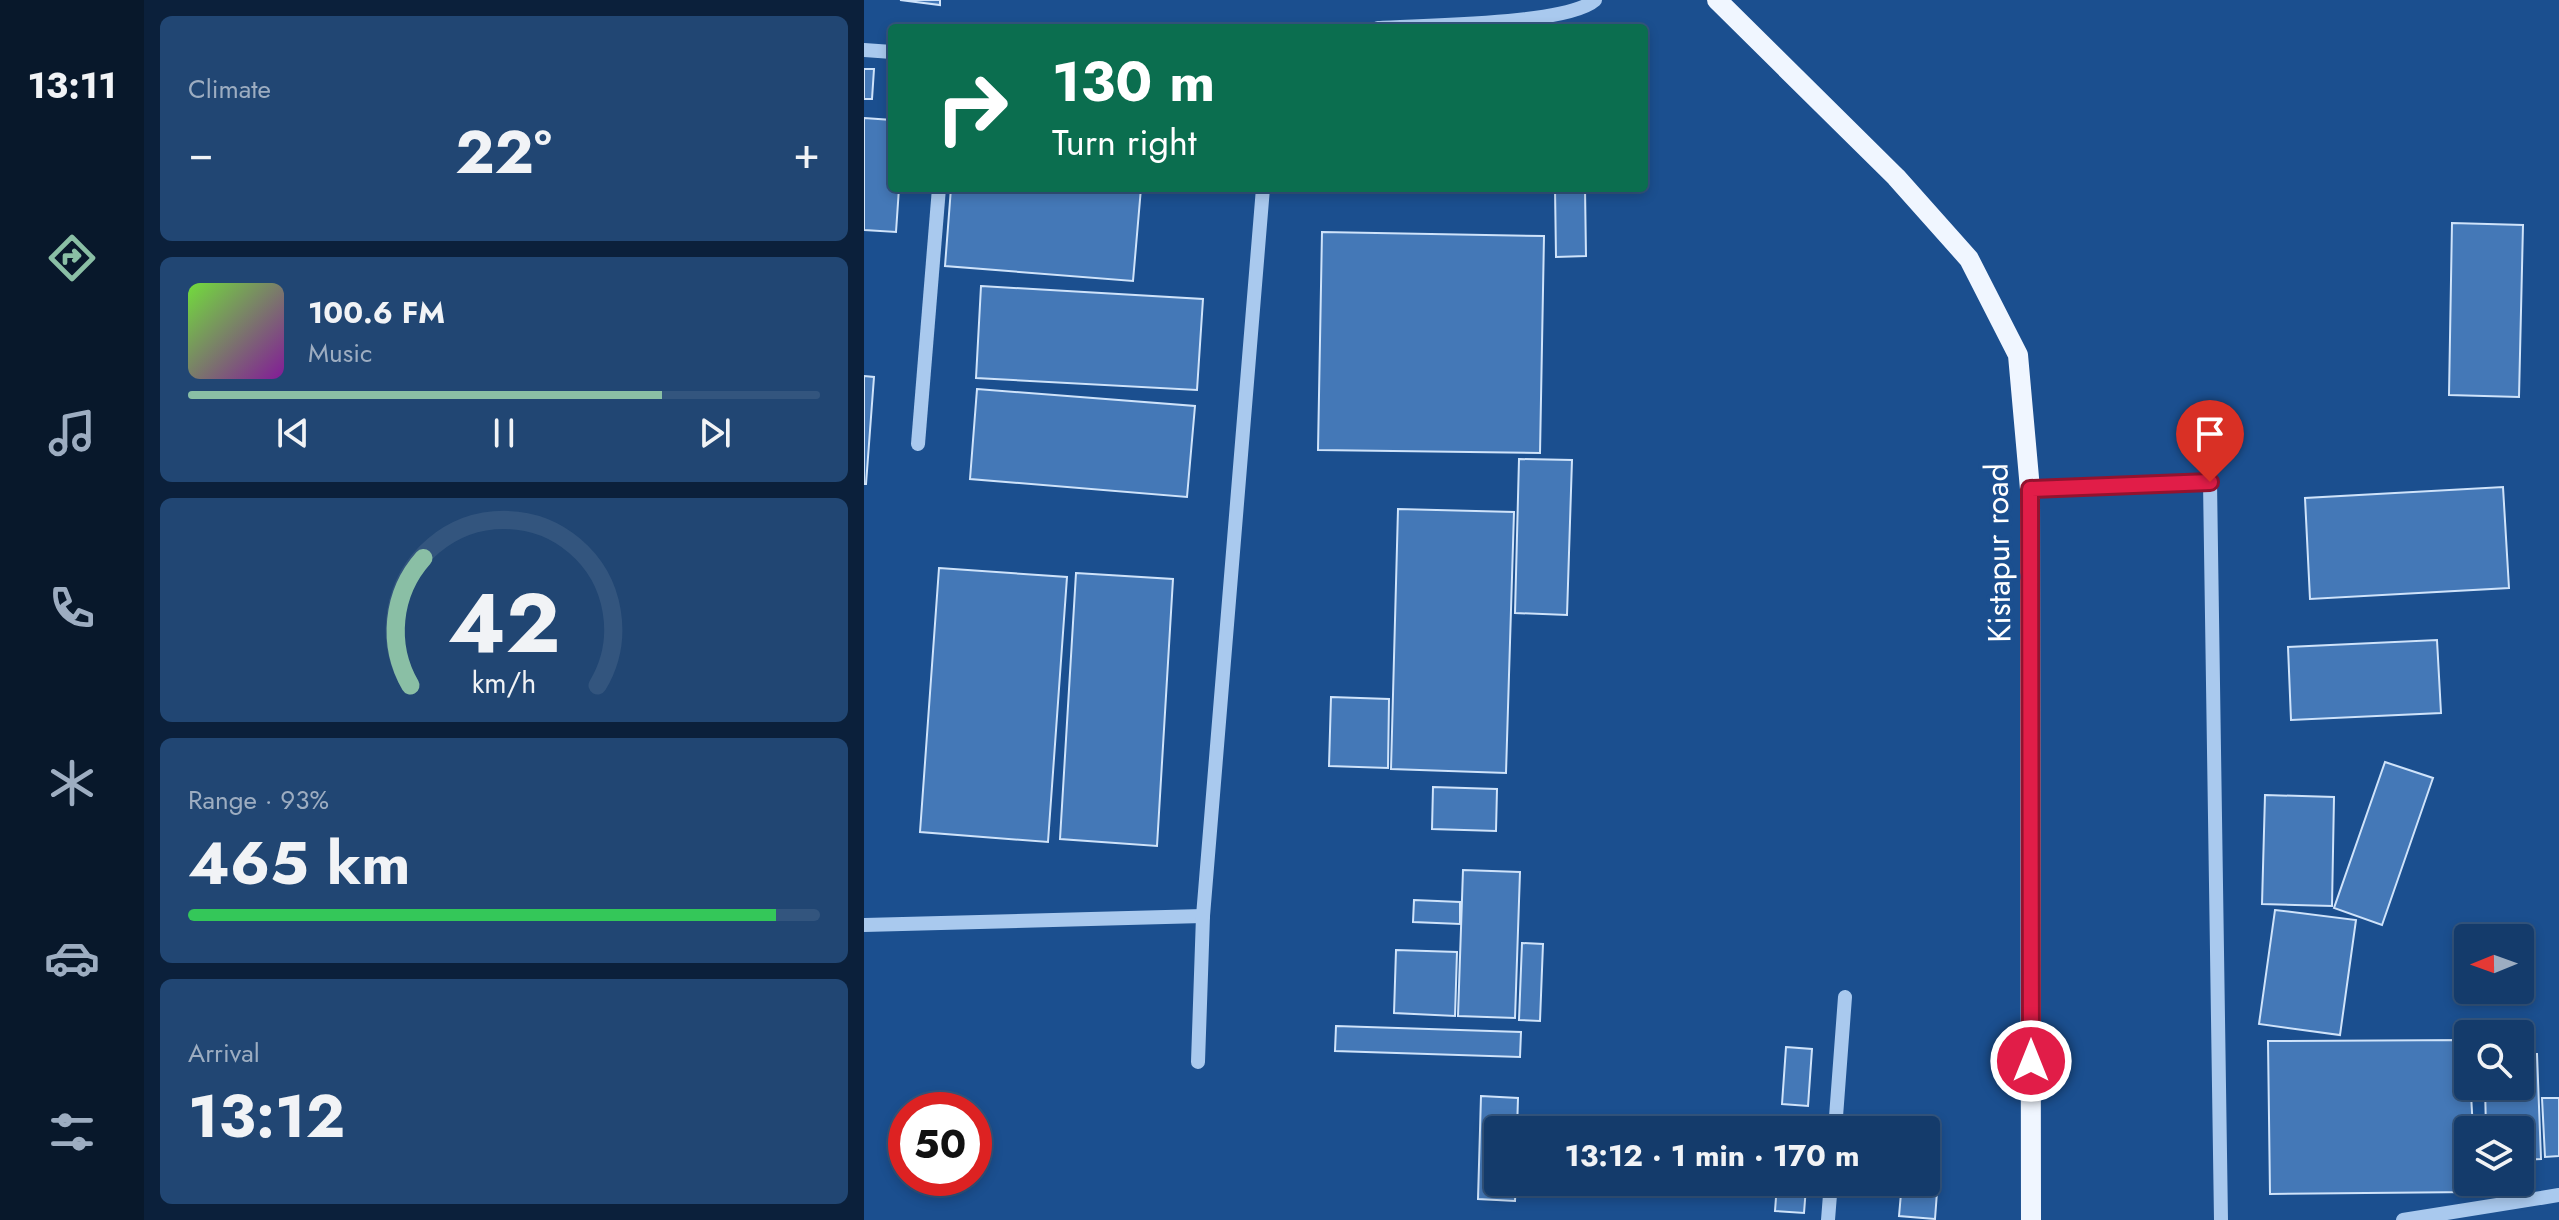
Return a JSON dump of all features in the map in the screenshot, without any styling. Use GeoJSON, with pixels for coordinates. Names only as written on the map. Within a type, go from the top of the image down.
{"type":"FeatureCollection","features":[{"type":"Feature","properties":{"kind":"main road","name":"Kistapur road"},"geometry":{"type":"LineString","coordinates":[[1717,0],[1896,177],[1969,259],[2018,355],[2030,489],[2031,1220]]}},
{"type":"Feature","properties":{"kind":"street"},"geometry":{"type":"LineString","coordinates":[[1438,24],[1557,16],[1589,6],[1595,0]]}},
{"type":"Feature","properties":{"kind":"street"},"geometry":{"type":"LineString","coordinates":[[864,50],[888,52]]}},
{"type":"Feature","properties":{"kind":"street"},"geometry":{"type":"LineString","coordinates":[[918,444],[939,192]]}},
{"type":"Feature","properties":{"kind":"street"},"geometry":{"type":"LineString","coordinates":[[1198,1062],[1203,916],[1263,192]]}},
{"type":"Feature","properties":{"kind":"street"},"geometry":{"type":"LineString","coordinates":[[2030,489],[2210,482],[2221,1220]]}},
{"type":"Feature","properties":{"kind":"street"},"geometry":{"type":"LineString","coordinates":[[864,925],[1203,916]]}},
{"type":"Feature","properties":{"kind":"street"},"geometry":{"type":"LineString","coordinates":[[1836,1116],[1845,997]]}},
{"type":"Feature","properties":{"kind":"street"},"geometry":{"type":"LineString","coordinates":[[2403,1220],[2559,1195]]}},
{"type":"Feature","properties":{"kind":"street"},"geometry":{"type":"LineString","coordinates":[[1828,1220],[1830,1196]]}},
{"type":"Feature","properties":{"kind":"building"},"geometry":{"type":"Polygon","coordinates":[[[900,0],[940,0],[940,5],[900,0]]]}},
{"type":"Feature","properties":{"kind":"building"},"geometry":{"type":"Polygon","coordinates":[[[864,69],[874,69],[872,99],[864,99],[864,69]]]}},
{"type":"Feature","properties":{"kind":"building"},"geometry":{"type":"Polygon","coordinates":[[[864,118],[888,120],[888,192],[899,192],[896,232],[864,230],[864,118]]]}},
{"type":"Feature","properties":{"kind":"building"},"geometry":{"type":"Polygon","coordinates":[[[951,192],[1141,192],[1133,281],[945,266],[951,192]]]}},
{"type":"Feature","properties":{"kind":"building"},"geometry":{"type":"Polygon","coordinates":[[[1555,192],[1585,192],[1586,256],[1556,257],[1555,192]]]}},
{"type":"Feature","properties":{"kind":"building"},"geometry":{"type":"Polygon","coordinates":[[[2452,223],[2523,225],[2519,397],[2449,395],[2452,223]]]}},
{"type":"Feature","properties":{"kind":"building"},"geometry":{"type":"Polygon","coordinates":[[[1322,232],[1544,236],[1540,453],[1318,450],[1322,232]]]}},
{"type":"Feature","properties":{"kind":"building"},"geometry":{"type":"Polygon","coordinates":[[[981,286],[1203,299],[1197,390],[976,378],[981,286]]]}},
{"type":"Feature","properties":{"kind":"building"},"geometry":{"type":"Polygon","coordinates":[[[864,376],[874,377],[866,484],[864,484],[864,376]]]}},
{"type":"Feature","properties":{"kind":"building"},"geometry":{"type":"Polygon","coordinates":[[[977,389],[1195,406],[1187,497],[970,479],[977,389]]]}},
{"type":"Feature","properties":{"kind":"building"},"geometry":{"type":"Polygon","coordinates":[[[1519,459],[1572,460],[1567,615],[1515,613],[1519,459]]]}},
{"type":"Feature","properties":{"kind":"building"},"geometry":{"type":"Polygon","coordinates":[[[2503,487],[2509,588],[2310,599],[2305,498],[2503,487]]]}},
{"type":"Feature","properties":{"kind":"building"},"geometry":{"type":"Polygon","coordinates":[[[1398,509],[1514,512],[1506,773],[1391,769],[1398,509]]]}},
{"type":"Feature","properties":{"kind":"building"},"geometry":{"type":"Polygon","coordinates":[[[939,568],[1067,577],[1048,842],[920,832],[939,568]]]}},
{"type":"Feature","properties":{"kind":"building"},"geometry":{"type":"Polygon","coordinates":[[[1076,573],[1173,579],[1157,846],[1060,839],[1076,573]]]}},
{"type":"Feature","properties":{"kind":"building"},"geometry":{"type":"Polygon","coordinates":[[[2437,640],[2441,713],[2291,720],[2288,647],[2437,640]]]}},
{"type":"Feature","properties":{"kind":"building"},"geometry":{"type":"Polygon","coordinates":[[[1331,697],[1389,699],[1388,768],[1329,766],[1331,697]]]}},
{"type":"Feature","properties":{"kind":"building"},"geometry":{"type":"Polygon","coordinates":[[[2385,762],[2433,778],[2382,925],[2334,908],[2385,762]]]}},
{"type":"Feature","properties":{"kind":"building"},"geometry":{"type":"Polygon","coordinates":[[[1433,787],[1497,789],[1496,831],[1432,829],[1433,787]]]}},
{"type":"Feature","properties":{"kind":"building"},"geometry":{"type":"Polygon","coordinates":[[[2265,795],[2334,797],[2332,906],[2262,904],[2265,795]]]}},
{"type":"Feature","properties":{"kind":"building"},"geometry":{"type":"Polygon","coordinates":[[[1463,870],[1520,872],[1515,1018],[1458,1016],[1463,870]]]}},
{"type":"Feature","properties":{"kind":"building"},"geometry":{"type":"Polygon","coordinates":[[[1414,900],[1460,902],[1460,924],[1413,922],[1414,900]]]}},
{"type":"Feature","properties":{"kind":"building"},"geometry":{"type":"Polygon","coordinates":[[[2275,910],[2356,920],[2340,1035],[2259,1024],[2275,910]]]}},
{"type":"Feature","properties":{"kind":"building"},"geometry":{"type":"Polygon","coordinates":[[[1522,943],[1543,944],[1540,1021],[1519,1020],[1522,943]]]}},
{"type":"Feature","properties":{"kind":"building"},"geometry":{"type":"Polygon","coordinates":[[[1396,950],[1457,952],[1455,1016],[1394,1013],[1396,950]]]}},
{"type":"Feature","properties":{"kind":"building"},"geometry":{"type":"Polygon","coordinates":[[[1336,1026],[1521,1032],[1520,1057],[1335,1051],[1336,1026]]]}},
{"type":"Feature","properties":{"kind":"building"},"geometry":{"type":"Polygon","coordinates":[[[2454,1040],[2454,1100],[2471,1100],[2472,1116],[2454,1116],[2454,1192],[2270,1194],[2268,1041],[2454,1040]]]}},
{"type":"Feature","properties":{"kind":"building"},"geometry":{"type":"Polygon","coordinates":[[[1786,1047],[1812,1049],[1808,1106],[1782,1104],[1786,1047]]]}},
{"type":"Feature","properties":{"kind":"building"},"geometry":{"type":"Polygon","coordinates":[[[2534,1054],[2537,1054],[2541,1159],[2534,1159],[2534,1116],[2486,1116],[2485,1100],[2534,1100],[2534,1054]]]}},
{"type":"Feature","properties":{"kind":"building"},"geometry":{"type":"Polygon","coordinates":[[[1481,1096],[1518,1098],[1517,1116],[1484,1116],[1484,1196],[1515,1196],[1515,1201],[1478,1199],[1481,1096]]]}},
{"type":"Feature","properties":{"kind":"building"},"geometry":{"type":"Polygon","coordinates":[[[2542,1098],[2559,1098],[2559,1156],[2545,1157],[2542,1098]]]}},
{"type":"Feature","properties":{"kind":"building"},"geometry":{"type":"Polygon","coordinates":[[[1776,1196],[1805,1196],[1804,1213],[1775,1211],[1776,1196]]]}},
{"type":"Feature","properties":{"kind":"building"},"geometry":{"type":"Polygon","coordinates":[[[1901,1196],[1937,1196],[1935,1219],[1899,1216],[1901,1196]]]}},
{"type":"Feature","properties":{"kind":"route"},"geometry":{"type":"LineString","coordinates":[[2031,1061],[2030,489],[2210,482]]}}]}
